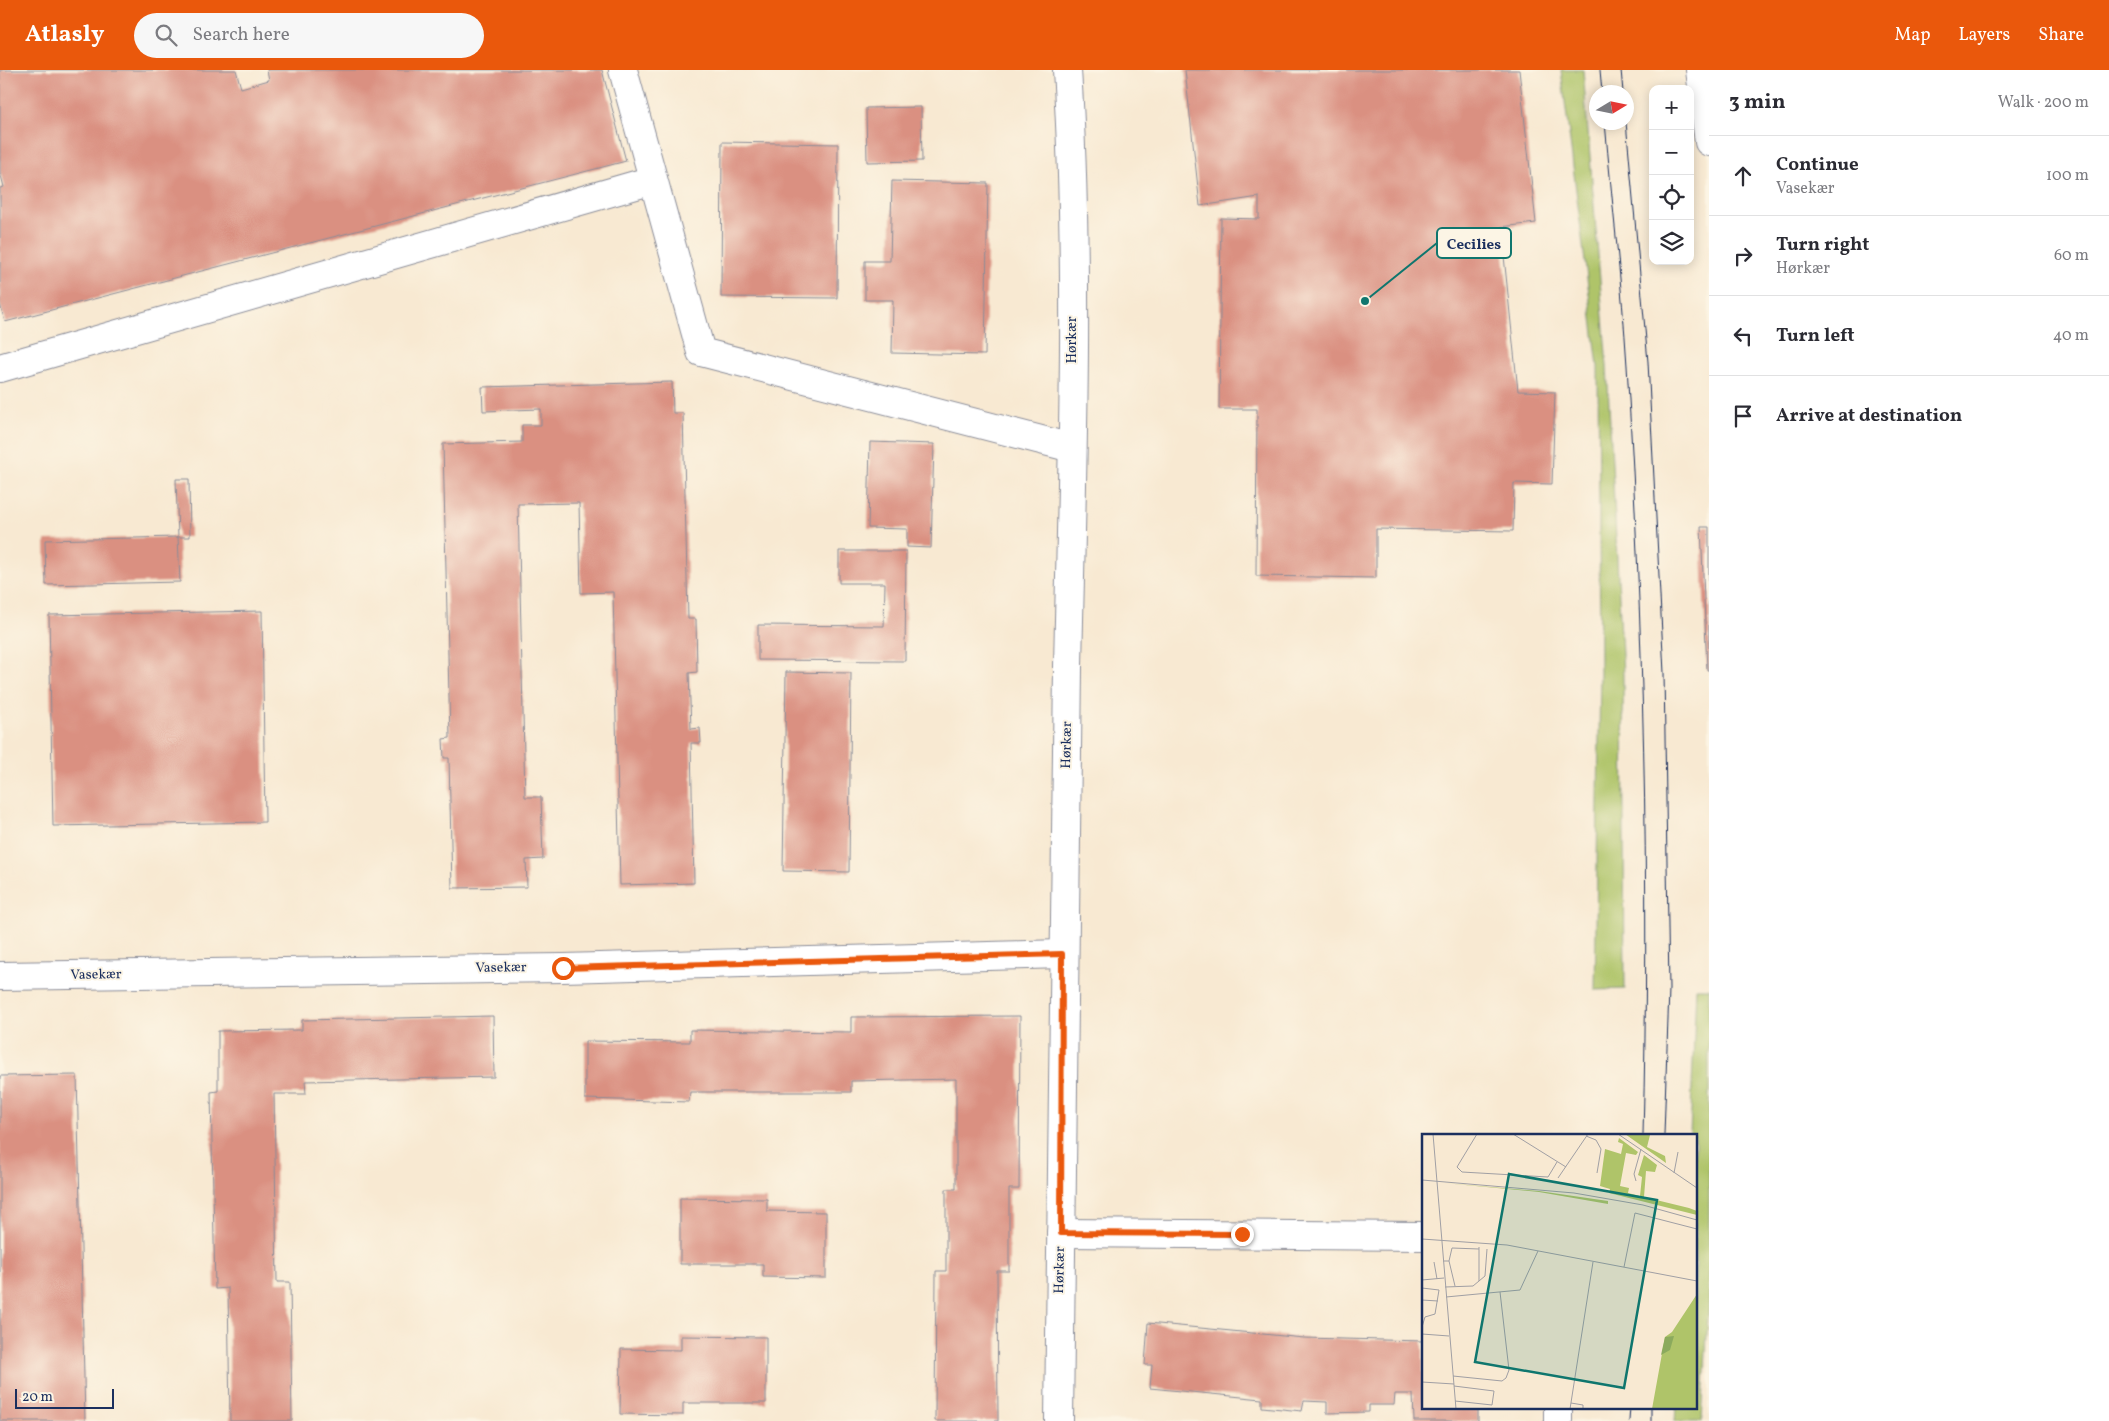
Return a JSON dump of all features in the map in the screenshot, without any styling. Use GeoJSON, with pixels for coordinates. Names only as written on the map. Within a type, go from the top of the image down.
{"type":"FeatureCollection","features":[{"type":"Feature","properties":{"kind":"street"},"geometry":{"type":"LineString","coordinates":[[623,70],[701,352],[1072,448]]}},
{"type":"Feature","properties":{"kind":"street","name":"Hørkær"},"geometry":{"type":"LineString","coordinates":[[1059,1421],[1062,954],[1072,448],[1073,165],[1067,70]]}},
{"type":"Feature","properties":{"kind":"street"},"geometry":{"type":"LineString","coordinates":[[1700,70],[1709,142]]}},
{"type":"Feature","properties":{"kind":"street"},"geometry":{"type":"LineString","coordinates":[[0,368],[653,180]]}},
{"type":"Feature","properties":{"kind":"street","name":"Vasekær"},"geometry":{"type":"LineString","coordinates":[[0,976],[553,968],[1062,954]]}},
{"type":"Feature","properties":{"kind":"street"},"geometry":{"type":"LineString","coordinates":[[1061,1233],[1422,1236]]}},
{"type":"Feature","properties":{"kind":"street"},"geometry":{"type":"LineString","coordinates":[[1558,1408],[1558,1421]]}},
{"type":"Feature","properties":{"kind":"green space"},"geometry":{"type":"Polygon","coordinates":[[[1561,70],[1583,70],[1607,366],[1623,674],[1625,989],[1595,990],[1600,674],[1598,366],[1561,70]]]}},
{"type":"Feature","properties":{"kind":"green space"},"geometry":{"type":"Polygon","coordinates":[[[1696,988],[1709,988],[1709,1300],[1702,1421],[1675,1421],[1676,1408],[1696,1408],[1696,1134],[1690,1134],[1696,988]]]}},
{"type":"Feature","properties":{"kind":"building"},"geometry":{"type":"Polygon","coordinates":[[[0,70],[236,70],[241,88],[269,80],[267,70],[602,70],[626,161],[5,322],[0,304],[0,188],[4,187],[0,172],[0,70]]]}},
{"type":"Feature","properties":{"kind":"building"},"geometry":{"type":"Polygon","coordinates":[[[1185,70],[1519,70],[1536,223],[1501,227],[1518,391],[1555,392],[1552,484],[1514,483],[1513,531],[1376,529],[1376,578],[1256,576],[1257,409],[1219,409],[1221,218],[1259,219],[1259,197],[1200,206],[1185,70]]]}},
{"type":"Feature","properties":{"kind":"building"},"geometry":{"type":"Polygon","coordinates":[[[921,107],[922,161],[867,162],[866,108],[921,107]]]}},
{"type":"Feature","properties":{"kind":"building"},"geometry":{"type":"Polygon","coordinates":[[[722,142],[838,144],[837,298],[721,297],[722,142]]]}},
{"type":"Feature","properties":{"kind":"building"},"geometry":{"type":"Polygon","coordinates":[[[892,181],[988,183],[985,355],[892,353],[893,300],[865,300],[865,261],[890,261],[892,181]]]}},
{"type":"Feature","properties":{"kind":"building"},"geometry":{"type":"Polygon","coordinates":[[[672,382],[673,413],[683,413],[688,619],[696,619],[697,672],[689,673],[691,729],[700,728],[701,743],[691,743],[694,883],[620,885],[613,592],[581,593],[579,503],[518,504],[525,797],[541,797],[543,859],[526,860],[527,887],[452,888],[449,758],[444,758],[443,739],[450,738],[443,444],[522,442],[522,425],[541,425],[541,409],[483,411],[482,387],[672,382]]]}},
{"type":"Feature","properties":{"kind":"building"},"geometry":{"type":"Polygon","coordinates":[[[870,442],[934,444],[931,548],[907,547],[907,529],[868,528],[870,442]]]}},
{"type":"Feature","properties":{"kind":"building"},"geometry":{"type":"Polygon","coordinates":[[[176,479],[189,479],[190,537],[178,537],[176,479]]]}},
{"type":"Feature","properties":{"kind":"building"},"geometry":{"type":"Polygon","coordinates":[[[1701,527],[1709,527],[1709,670],[1707,670],[1701,527]]]}},
{"type":"Feature","properties":{"kind":"building"},"geometry":{"type":"Polygon","coordinates":[[[178,537],[180,582],[46,585],[45,540],[178,537]]]}},
{"type":"Feature","properties":{"kind":"building"},"geometry":{"type":"Polygon","coordinates":[[[839,551],[906,551],[905,661],[758,660],[758,625],[884,626],[885,583],[839,583],[839,551]]]}},
{"type":"Feature","properties":{"kind":"building"},"geometry":{"type":"Polygon","coordinates":[[[262,611],[265,822],[53,826],[49,615],[262,611]]]}},
{"type":"Feature","properties":{"kind":"building"},"geometry":{"type":"Polygon","coordinates":[[[786,672],[851,673],[849,872],[783,871],[786,672]]]}},
{"type":"Feature","properties":{"kind":"building"},"geometry":{"type":"Polygon","coordinates":[[[493,1016],[494,1077],[305,1081],[306,1094],[274,1094],[277,1282],[290,1282],[292,1421],[230,1421],[228,1288],[215,1289],[211,1092],[218,1091],[218,1031],[302,1030],[302,1020],[493,1016]]]}},
{"type":"Feature","properties":{"kind":"building"},"geometry":{"type":"Polygon","coordinates":[[[1020,1016],[1019,1189],[1009,1189],[1009,1271],[997,1271],[998,1421],[935,1421],[936,1271],[946,1271],[946,1189],[956,1189],[956,1079],[851,1081],[851,1092],[690,1092],[689,1102],[585,1099],[585,1041],[690,1042],[690,1030],[851,1032],[851,1017],[1020,1016]]]}},
{"type":"Feature","properties":{"kind":"building"},"geometry":{"type":"Polygon","coordinates":[[[77,1075],[85,1421],[0,1421],[0,1076],[77,1075]]]}},
{"type":"Feature","properties":{"kind":"building"},"geometry":{"type":"Polygon","coordinates":[[[680,1198],[767,1199],[767,1211],[826,1212],[826,1278],[763,1277],[763,1264],[680,1264],[680,1198]]]}},
{"type":"Feature","properties":{"kind":"building"},"geometry":{"type":"Polygon","coordinates":[[[1148,1323],[1304,1338],[1422,1341],[1422,1408],[1478,1408],[1478,1421],[1414,1421],[1413,1394],[1395,1394],[1394,1405],[1369,1405],[1369,1412],[1327,1413],[1327,1402],[1304,1401],[1302,1411],[1262,1407],[1262,1399],[1150,1388],[1152,1365],[1145,1365],[1148,1323]]]}},
{"type":"Feature","properties":{"kind":"building"},"geometry":{"type":"Polygon","coordinates":[[[681,1336],[766,1337],[766,1403],[683,1403],[683,1415],[620,1414],[621,1349],[681,1350],[681,1336]]]}},
{"type":"Feature","properties":{"kind":"tram line"},"geometry":{"type":"LineString","coordinates":[[1600,70],[1601,85]]}},
{"type":"Feature","properties":{"kind":"tram line"},"geometry":{"type":"LineString","coordinates":[[1621,70],[1622,85]]}},
{"type":"Feature","properties":{"kind":"tram line"},"geometry":{"type":"LineString","coordinates":[[1606,130],[1627,366],[1641,654],[1646,942],[1643,1134]]}},
{"type":"Feature","properties":{"kind":"tram line"},"geometry":{"type":"LineString","coordinates":[[1627,130],[1648,362],[1664,673],[1669,989],[1664,1134]]}},
{"type":"Feature","properties":{"kind":"tram line"},"geometry":{"type":"LineString","coordinates":[[1629,1421],[1630,1408]]}},
{"type":"Feature","properties":{"kind":"tram line"},"geometry":{"type":"LineString","coordinates":[[1651,1408],[1651,1421]]}},
{"type":"Feature","properties":{"kind":"place","name":"Cecilies"},"geometry":{"type":"Point","coordinates":[1365,301]}},
{"type":"Feature","properties":{"kind":"route"},"geometry":{"type":"LineString","coordinates":[[563,968],[1062,954],[1061,1233],[1242,1234]]}}]}
